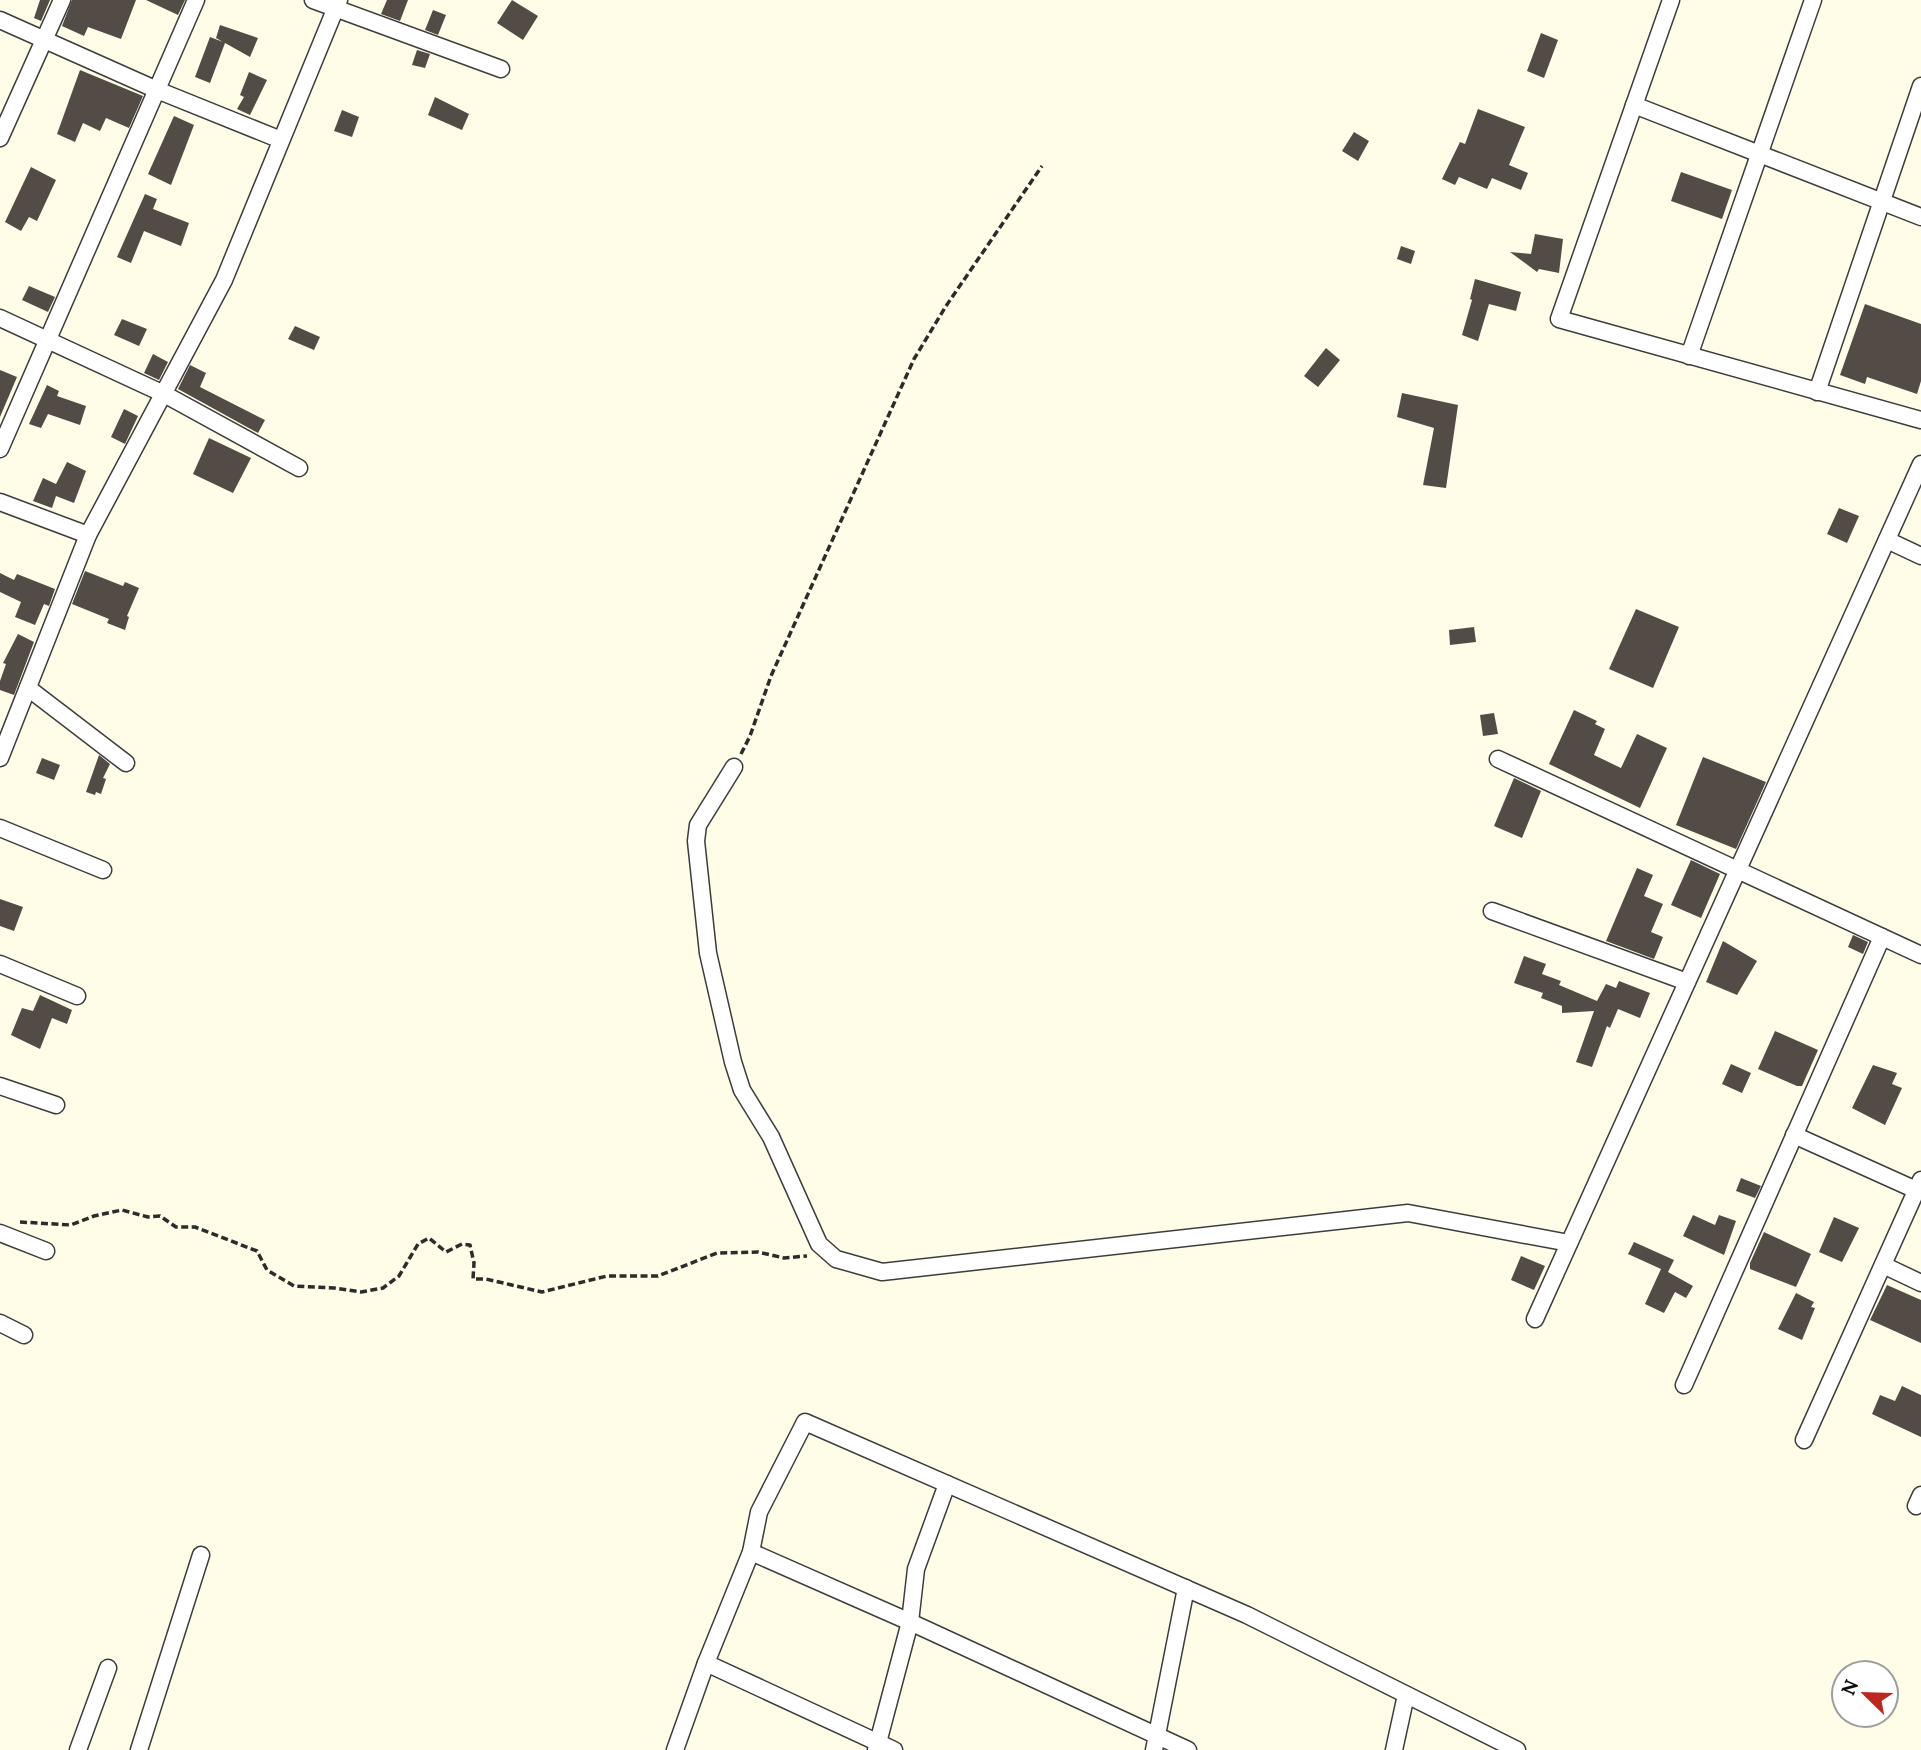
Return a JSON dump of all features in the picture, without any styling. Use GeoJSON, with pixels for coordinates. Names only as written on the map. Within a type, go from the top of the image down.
{"type":"FeatureCollection","features":[{"type":"Feature","properties":{"kind":"street"},"geometry":{"type":"LineString","coordinates":[[0,138],[62,0]]}},
{"type":"Feature","properties":{"kind":"street"},"geometry":{"type":"LineString","coordinates":[[0,449],[196,0]]}},
{"type":"Feature","properties":{"kind":"street"},"geometry":{"type":"LineString","coordinates":[[313,0],[337,4],[500,69]]}},
{"type":"Feature","properties":{"kind":"street"},"geometry":{"type":"LineString","coordinates":[[1671,0],[1559,319],[1921,420]]}},
{"type":"Feature","properties":{"kind":"street"},"geometry":{"type":"LineString","coordinates":[[1689,356],[1813,0]]}},
{"type":"Feature","properties":{"kind":"street"},"geometry":{"type":"LineString","coordinates":[[0,758],[88,535],[224,281],[337,4]]}},
{"type":"Feature","properties":{"kind":"street"},"geometry":{"type":"LineString","coordinates":[[0,20],[157,90],[281,140]]}},
{"type":"Feature","properties":{"kind":"street"},"geometry":{"type":"LineString","coordinates":[[1817,392],[1921,86]]}},
{"type":"Feature","properties":{"kind":"street"},"geometry":{"type":"LineString","coordinates":[[1634,105],[1921,217]]}},
{"type":"Feature","properties":{"kind":"street"},"geometry":{"type":"LineString","coordinates":[[0,318],[164,394],[299,468]]}},
{"type":"Feature","properties":{"kind":"street"},"geometry":{"type":"LineString","coordinates":[[1535,1319],[1921,464]]}},
{"type":"Feature","properties":{"kind":"street"},"geometry":{"type":"LineString","coordinates":[[0,502],[88,535]]}},
{"type":"Feature","properties":{"kind":"street"},"geometry":{"type":"LineString","coordinates":[[1886,540],[1921,556]]}},
{"type":"Feature","properties":{"kind":"street"},"geometry":{"type":"LineString","coordinates":[[28,688],[126,763]]}},
{"type":"Feature","properties":{"kind":"street"},"geometry":{"type":"LineString","coordinates":[[1498,759],[1921,955]]}},
{"type":"Feature","properties":{"kind":"street"},"geometry":{"type":"LineString","coordinates":[[734,767],[698,825],[696,841],[708,953],[742,1090],[771,1137],[819,1244],[836,1259],[882,1272],[1408,1213],[1569,1243]]}},
{"type":"Feature","properties":{"kind":"street"},"geometry":{"type":"LineString","coordinates":[[0,828],[103,870]]}},
{"type":"Feature","properties":{"kind":"street"},"geometry":{"type":"LineString","coordinates":[[1492,911],[1687,982]]}},
{"type":"Feature","properties":{"kind":"street"},"geometry":{"type":"LineString","coordinates":[[1684,1385],[1882,937]]}},
{"type":"Feature","properties":{"kind":"street"},"geometry":{"type":"LineString","coordinates":[[0,964],[77,996]]}},
{"type":"Feature","properties":{"kind":"street"},"geometry":{"type":"LineString","coordinates":[[0,1086],[56,1105]]}},
{"type":"Feature","properties":{"kind":"street"},"geometry":{"type":"LineString","coordinates":[[1794,1135],[1919,1185],[1804,1440]]}},
{"type":"Feature","properties":{"kind":"street"},"geometry":{"type":"LineString","coordinates":[[0,1233],[46,1251]]}},
{"type":"Feature","properties":{"kind":"street"},"geometry":{"type":"LineString","coordinates":[[1883,1265],[1921,1283]]}},
{"type":"Feature","properties":{"kind":"street"},"geometry":{"type":"LineString","coordinates":[[0,1323],[24,1335]]}},
{"type":"Feature","properties":{"kind":"street"},"geometry":{"type":"LineString","coordinates":[[675,1750],[706,1663],[751,1552],[759,1513],[805,1422],[1247,1615],[1517,1750]]}},
{"type":"Feature","properties":{"kind":"street"},"geometry":{"type":"LineString","coordinates":[[877,1746],[910,1622],[916,1569],[947,1484]]}},
{"type":"Feature","properties":{"kind":"street"},"geometry":{"type":"LineString","coordinates":[[751,1552],[910,1622],[1156,1743],[1188,1750]]}},
{"type":"Feature","properties":{"kind":"street"},"geometry":{"type":"LineString","coordinates":[[139,1750],[201,1555]]}},
{"type":"Feature","properties":{"kind":"street"},"geometry":{"type":"LineString","coordinates":[[1156,1743],[1186,1588]]}},
{"type":"Feature","properties":{"kind":"street"},"geometry":{"type":"LineString","coordinates":[[706,1663],[877,1746],[894,1750]]}},
{"type":"Feature","properties":{"kind":"street"},"geometry":{"type":"LineString","coordinates":[[78,1750],[108,1668]]}},
{"type":"Feature","properties":{"kind":"street"},"geometry":{"type":"LineString","coordinates":[[1394,1750],[1406,1695]]}},
{"type":"Feature","properties":{"kind":"path"},"geometry":{"type":"LineString","coordinates":[[734,767],[750,736],[771,676],[914,359],[946,306],[1042,166]]}},
{"type":"Feature","properties":{"kind":"path"},"geometry":{"type":"LineString","coordinates":[[16,1221],[71,1225],[94,1216],[122,1210],[148,1217],[160,1216],[176,1227],[195,1227],[257,1251],[267,1270],[293,1286],[334,1287],[361,1292],[383,1288],[399,1276],[418,1244],[429,1238],[446,1252],[462,1244],[470,1245],[474,1279],[486,1279],[542,1292],[607,1276],[658,1276],[717,1253],[758,1252],[784,1258],[830,1253]]}},
{"type":"Feature","properties":{"kind":"building"},"geometry":{"type":"Polygon","coordinates":[[[40,0],[50,0],[41,21],[34,18],[40,0]]]}},
{"type":"Feature","properties":{"kind":"building"},"geometry":{"type":"Polygon","coordinates":[[[72,0],[136,0],[121,39],[88,27],[84,36],[62,26],[72,0]]]}},
{"type":"Feature","properties":{"kind":"building"},"geometry":{"type":"Polygon","coordinates":[[[146,0],[185,0],[178,15],[146,0]]]}},
{"type":"Feature","properties":{"kind":"building"},"geometry":{"type":"Polygon","coordinates":[[[387,0],[408,0],[400,21],[381,14],[387,0]]]}},
{"type":"Feature","properties":{"kind":"building"},"geometry":{"type":"Polygon","coordinates":[[[512,0],[538,16],[523,40],[497,23],[512,0]]]}},
{"type":"Feature","properties":{"kind":"building"},"geometry":{"type":"Polygon","coordinates":[[[433,10],[446,15],[438,35],[425,30],[433,10]]]}},
{"type":"Feature","properties":{"kind":"building"},"geometry":{"type":"Polygon","coordinates":[[[220,25],[258,38],[250,57],[225,43],[210,83],[195,77],[210,37],[223,42],[216,38],[220,25]]]}},
{"type":"Feature","properties":{"kind":"building"},"geometry":{"type":"Polygon","coordinates":[[[1541,33],[1558,40],[1544,78],[1527,71],[1541,33]]]}},
{"type":"Feature","properties":{"kind":"building"},"geometry":{"type":"Polygon","coordinates":[[[417,50],[430,54],[425,68],[412,65],[417,50]]]}},
{"type":"Feature","properties":{"kind":"building"},"geometry":{"type":"Polygon","coordinates":[[[80,70],[143,96],[129,128],[106,118],[100,131],[83,123],[75,142],[57,134],[80,70]]]}},
{"type":"Feature","properties":{"kind":"building"},"geometry":{"type":"Polygon","coordinates":[[[249,72],[267,80],[250,115],[237,109],[244,97],[240,95],[249,72]]]}},
{"type":"Feature","properties":{"kind":"building"},"geometry":{"type":"Polygon","coordinates":[[[435,97],[469,114],[462,130],[428,115],[435,97]]]}},
{"type":"Feature","properties":{"kind":"building"},"geometry":{"type":"Polygon","coordinates":[[[1478,109],[1525,127],[1509,165],[1528,173],[1521,190],[1492,178],[1487,189],[1459,177],[1455,185],[1442,179],[1460,142],[1465,144],[1478,109]]]}},
{"type":"Feature","properties":{"kind":"building"},"geometry":{"type":"Polygon","coordinates":[[[342,110],[359,117],[352,137],[334,131],[342,110]]]}},
{"type":"Feature","properties":{"kind":"building"},"geometry":{"type":"Polygon","coordinates":[[[174,116],[194,125],[171,185],[148,174],[174,116]]]}},
{"type":"Feature","properties":{"kind":"building"},"geometry":{"type":"Polygon","coordinates":[[[1354,132],[1369,141],[1358,161],[1342,151],[1354,132]]]}},
{"type":"Feature","properties":{"kind":"building"},"geometry":{"type":"Polygon","coordinates":[[[31,167],[56,180],[37,221],[29,217],[21,231],[5,222],[31,167]]]}},
{"type":"Feature","properties":{"kind":"building"},"geometry":{"type":"Polygon","coordinates":[[[1681,172],[1732,190],[1722,219],[1671,201],[1681,172]]]}},
{"type":"Feature","properties":{"kind":"building"},"geometry":{"type":"Polygon","coordinates":[[[145,194],[157,199],[153,209],[189,223],[181,246],[144,231],[131,263],[117,257],[145,194]]]}},
{"type":"Feature","properties":{"kind":"building"},"geometry":{"type":"Polygon","coordinates":[[[1535,234],[1563,239],[1559,273],[1539,269],[1537,272],[1510,252],[1531,254],[1535,234]]]}},
{"type":"Feature","properties":{"kind":"building"},"geometry":{"type":"Polygon","coordinates":[[[1401,246],[1415,251],[1411,264],[1397,259],[1401,246]]]}},
{"type":"Feature","properties":{"kind":"building"},"geometry":{"type":"Polygon","coordinates":[[[1475,279],[1521,292],[1516,311],[1489,304],[1478,341],[1462,335],[1475,279]]]}},
{"type":"Feature","properties":{"kind":"building"},"geometry":{"type":"Polygon","coordinates":[[[29,286],[55,297],[48,312],[22,300],[29,286]]]}},
{"type":"Feature","properties":{"kind":"building"},"geometry":{"type":"Polygon","coordinates":[[[1865,304],[1921,324],[1921,381],[1917,394],[1867,377],[1865,384],[1840,375],[1865,304]]]}},
{"type":"Feature","properties":{"kind":"building"},"geometry":{"type":"Polygon","coordinates":[[[122,319],[147,329],[139,346],[114,335],[122,319]]]}},
{"type":"Feature","properties":{"kind":"building"},"geometry":{"type":"Polygon","coordinates":[[[295,326],[320,337],[314,350],[288,339],[295,326]]]}},
{"type":"Feature","properties":{"kind":"building"},"geometry":{"type":"Polygon","coordinates":[[[1326,348],[1340,360],[1318,387],[1304,376],[1326,348]]]}},
{"type":"Feature","properties":{"kind":"building"},"geometry":{"type":"Polygon","coordinates":[[[153,354],[168,362],[159,380],[144,373],[153,354]]]}},
{"type":"Feature","properties":{"kind":"building"},"geometry":{"type":"Polygon","coordinates":[[[190,365],[206,373],[200,387],[265,420],[258,433],[178,389],[190,365]]]}},
{"type":"Feature","properties":{"kind":"building"},"geometry":{"type":"Polygon","coordinates":[[[0,370],[17,377],[0,417],[0,370]]]}},
{"type":"Feature","properties":{"kind":"building"},"geometry":{"type":"Polygon","coordinates":[[[47,385],[59,391],[57,396],[86,406],[80,425],[48,414],[41,428],[29,424],[47,385]]]}},
{"type":"Feature","properties":{"kind":"building"},"geometry":{"type":"Polygon","coordinates":[[[1402,393],[1458,405],[1446,488],[1423,485],[1434,428],[1397,417],[1402,393]]]}},
{"type":"Feature","properties":{"kind":"building"},"geometry":{"type":"Polygon","coordinates":[[[124,409],[138,416],[125,444],[111,437],[124,409]]]}},
{"type":"Feature","properties":{"kind":"building"},"geometry":{"type":"Polygon","coordinates":[[[209,438],[251,458],[233,493],[193,474],[209,438]]]}},
{"type":"Feature","properties":{"kind":"building"},"geometry":{"type":"Polygon","coordinates":[[[67,462],[86,471],[74,503],[56,496],[52,508],[33,501],[43,478],[56,484],[67,462]]]}},
{"type":"Feature","properties":{"kind":"building"},"geometry":{"type":"Polygon","coordinates":[[[1839,508],[1859,516],[1847,543],[1827,534],[1839,508]]]}},
{"type":"Feature","properties":{"kind":"building"},"geometry":{"type":"Polygon","coordinates":[[[85,571],[123,586],[125,582],[139,588],[127,616],[129,617],[125,630],[107,623],[109,619],[72,604],[85,571]]]}},
{"type":"Feature","properties":{"kind":"building"},"geometry":{"type":"Polygon","coordinates":[[[0,573],[14,580],[17,574],[55,589],[49,606],[44,604],[35,625],[15,617],[21,602],[0,592],[0,573]]]}},
{"type":"Feature","properties":{"kind":"building"},"geometry":{"type":"Polygon","coordinates":[[[1636,609],[1679,627],[1653,688],[1609,669],[1636,609]]]}},
{"type":"Feature","properties":{"kind":"building"},"geometry":{"type":"Polygon","coordinates":[[[1474,627],[1476,642],[1450,645],[1449,630],[1474,627]]]}},
{"type":"Feature","properties":{"kind":"building"},"geometry":{"type":"Polygon","coordinates":[[[18,634],[34,642],[14,695],[0,690],[0,681],[6,664],[3,663],[18,634]]]}},
{"type":"Feature","properties":{"kind":"building"},"geometry":{"type":"Polygon","coordinates":[[[1574,710],[1597,721],[1595,724],[1605,729],[1594,755],[1621,768],[1637,734],[1667,748],[1640,808],[1549,764],[1574,710]]]}},
{"type":"Feature","properties":{"kind":"building"},"geometry":{"type":"Polygon","coordinates":[[[1494,713],[1498,734],[1483,736],[1480,715],[1494,713]]]}},
{"type":"Feature","properties":{"kind":"building"},"geometry":{"type":"Polygon","coordinates":[[[99,755],[110,764],[103,778],[106,779],[101,794],[96,792],[95,795],[86,792],[99,755]]]}},
{"type":"Feature","properties":{"kind":"building"},"geometry":{"type":"Polygon","coordinates":[[[1703,757],[1766,782],[1736,849],[1676,825],[1703,757]]]}},
{"type":"Feature","properties":{"kind":"building"},"geometry":{"type":"Polygon","coordinates":[[[42,758],[60,765],[54,780],[36,773],[42,758]]]}},
{"type":"Feature","properties":{"kind":"building"},"geometry":{"type":"Polygon","coordinates":[[[1514,778],[1541,791],[1522,838],[1494,826],[1514,778]]]}},
{"type":"Feature","properties":{"kind":"building"},"geometry":{"type":"Polygon","coordinates":[[[1691,860],[1720,874],[1701,918],[1671,905],[1691,860]]]}},
{"type":"Feature","properties":{"kind":"building"},"geometry":{"type":"Polygon","coordinates":[[[1637,868],[1653,875],[1644,896],[1663,904],[1651,932],[1663,937],[1654,959],[1606,941],[1637,868]]]}},
{"type":"Feature","properties":{"kind":"building"},"geometry":{"type":"Polygon","coordinates":[[[0,899],[23,907],[14,931],[0,926],[0,899]]]}},
{"type":"Feature","properties":{"kind":"building"},"geometry":{"type":"Polygon","coordinates":[[[1853,935],[1868,942],[1863,954],[1848,947],[1853,935]]]}},
{"type":"Feature","properties":{"kind":"building"},"geometry":{"type":"Polygon","coordinates":[[[1723,941],[1757,961],[1737,995],[1706,982],[1723,941]]]}},
{"type":"Feature","properties":{"kind":"building"},"geometry":{"type":"Polygon","coordinates":[[[1524,956],[1546,964],[1542,974],[1561,981],[1559,985],[1597,1001],[1606,984],[1616,988],[1619,981],[1650,993],[1640,1018],[1618,1009],[1610,1028],[1607,1026],[1592,1067],[1576,1062],[1594,1011],[1562,1013],[1562,1006],[1541,998],[1543,993],[1514,983],[1524,956]]]}},
{"type":"Feature","properties":{"kind":"building"},"geometry":{"type":"Polygon","coordinates":[[[40,995],[72,1010],[67,1024],[52,1018],[40,1049],[11,1035],[22,1008],[33,1011],[40,995]]]}},
{"type":"Feature","properties":{"kind":"building"},"geometry":{"type":"Polygon","coordinates":[[[1775,1031],[1818,1050],[1802,1086],[1758,1069],[1775,1031]]]}},
{"type":"Feature","properties":{"kind":"building"},"geometry":{"type":"Polygon","coordinates":[[[1731,1064],[1751,1073],[1742,1093],[1722,1084],[1731,1064]]]}},
{"type":"Feature","properties":{"kind":"building"},"geometry":{"type":"Polygon","coordinates":[[[1873,1065],[1897,1073],[1892,1084],[1902,1088],[1885,1125],[1852,1108],[1873,1065]]]}},
{"type":"Feature","properties":{"kind":"building"},"geometry":{"type":"Polygon","coordinates":[[[1741,1178],[1761,1186],[1755,1198],[1736,1191],[1741,1178]]]}},
{"type":"Feature","properties":{"kind":"building"},"geometry":{"type":"Polygon","coordinates":[[[1693,1215],[1715,1225],[1719,1215],[1736,1221],[1724,1255],[1683,1236],[1693,1215]]]}},
{"type":"Feature","properties":{"kind":"building"},"geometry":{"type":"Polygon","coordinates":[[[1834,1217],[1859,1228],[1842,1262],[1819,1252],[1834,1217]]]}},
{"type":"Feature","properties":{"kind":"building"},"geometry":{"type":"Polygon","coordinates":[[[1764,1232],[1811,1254],[1796,1287],[1750,1269],[1750,1263],[1764,1232]]]}},
{"type":"Feature","properties":{"kind":"building"},"geometry":{"type":"Polygon","coordinates":[[[1634,1242],[1674,1260],[1668,1272],[1693,1286],[1686,1298],[1675,1292],[1664,1313],[1645,1304],[1661,1269],[1628,1254],[1634,1242]]]}},
{"type":"Feature","properties":{"kind":"building"},"geometry":{"type":"Polygon","coordinates":[[[1521,1256],[1545,1266],[1534,1290],[1511,1280],[1521,1256]]]}},
{"type":"Feature","properties":{"kind":"building"},"geometry":{"type":"Polygon","coordinates":[[[1887,1285],[1921,1300],[1921,1343],[1870,1320],[1887,1285]]]}},
{"type":"Feature","properties":{"kind":"building"},"geometry":{"type":"Polygon","coordinates":[[[1796,1293],[1814,1302],[1811,1307],[1815,1308],[1802,1340],[1778,1329],[1796,1293]]]}},
{"type":"Feature","properties":{"kind":"building"},"geometry":{"type":"Polygon","coordinates":[[[1902,1386],[1921,1395],[1921,1437],[1872,1414],[1880,1395],[1895,1401],[1902,1386]]]}}]}
